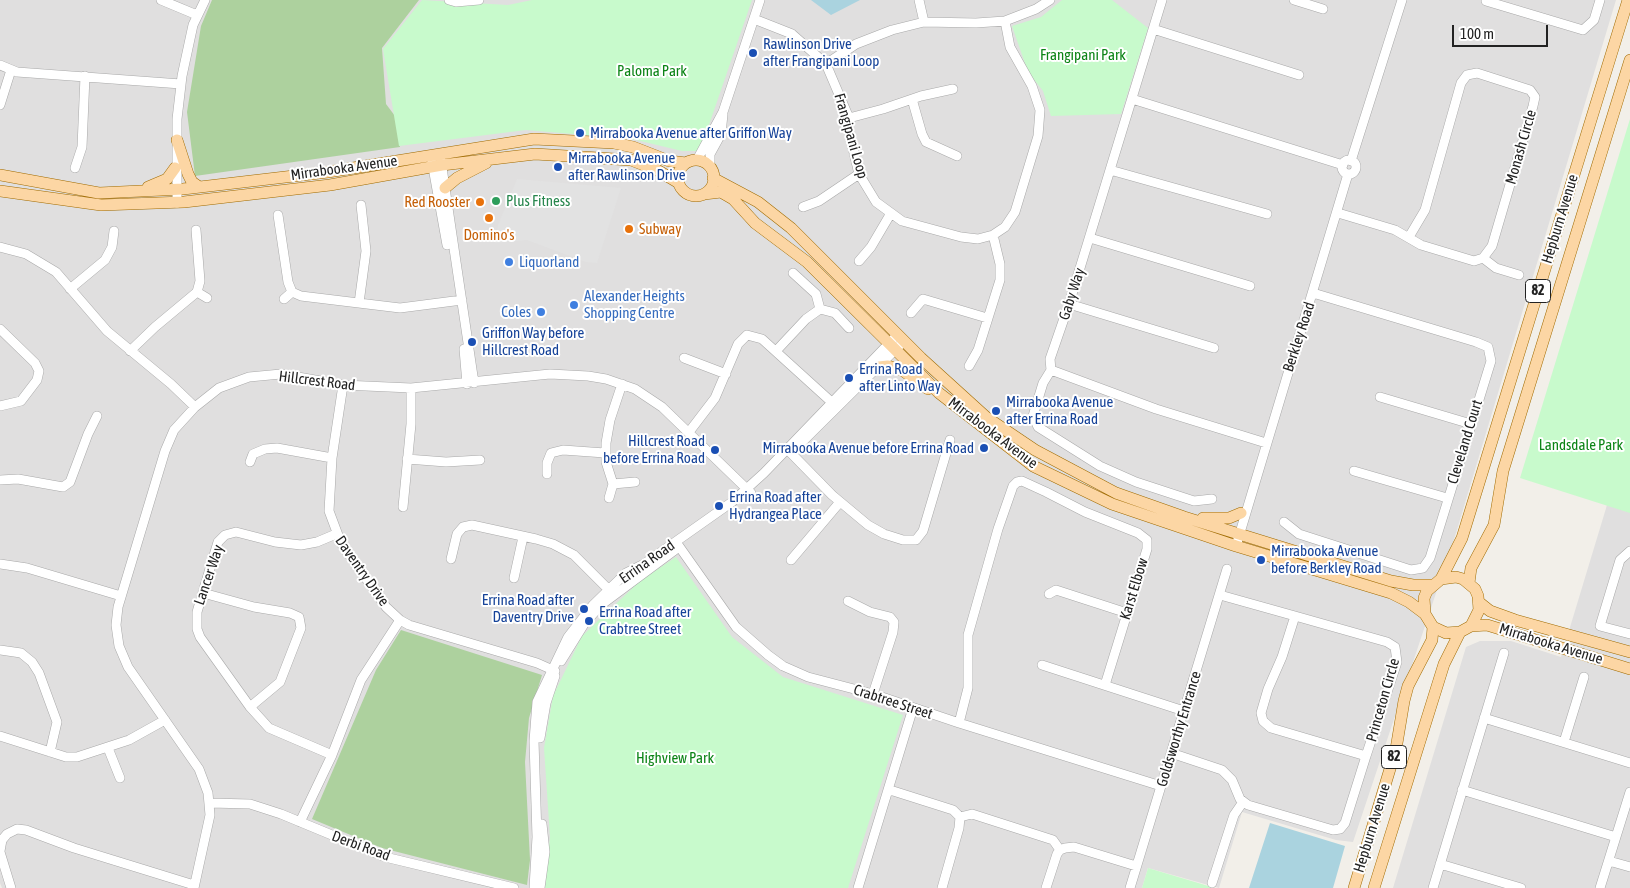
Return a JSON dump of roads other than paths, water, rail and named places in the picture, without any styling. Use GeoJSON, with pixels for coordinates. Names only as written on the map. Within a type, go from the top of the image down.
{"type":"FeatureCollection","features":[{"type":"Feature","properties":{"kind":"main road","name":"Hepburn Avenue"},"geometry":{"type":"LineString","coordinates":[[1437,582],[1462,538],[1628,0]]}},
{"type":"Feature","properties":{"kind":"main road","name":"Hepburn Avenue"},"geometry":{"type":"LineString","coordinates":[[1469,583],[1471,568],[1494,525],[1503,471],[1630,60]]}},
{"type":"Feature","properties":{"kind":"main road","name":"Mirrabooka Avenue"},"geometry":{"type":"LineString","coordinates":[[0,175],[99,193],[180,189],[328,172],[534,139],[614,143],[633,147],[669,161],[691,162],[758,202],[791,228],[900,338],[986,417],[1035,450],[1116,493],[1184,516],[1391,581],[1413,585],[1437,582]]}},
{"type":"Feature","properties":{"kind":"main road"},"geometry":{"type":"LineString","coordinates":[[177,140],[188,174],[192,182],[199,187]]}},
{"type":"Feature","properties":{"kind":"main road","name":"Mirrabooka Avenue"},"geometry":{"type":"LineString","coordinates":[[0,191],[101,205],[181,202],[330,185],[437,166],[535,154],[632,160],[657,170],[679,183],[688,194],[721,192],[733,199],[755,223],[807,262],[892,348],[939,392],[1033,466],[1112,504],[1234,545],[1391,593],[1409,602],[1425,614]]}},
{"type":"Feature","properties":{"kind":"main road"},"geometry":{"type":"LineString","coordinates":[[445,188],[450,182],[473,169],[502,158]]}},
{"type":"Feature","properties":{"kind":"main road"},"geometry":{"type":"LineString","coordinates":[[679,183],[679,172],[691,162]]}},
{"type":"Feature","properties":{"kind":"main road"},"geometry":{"type":"LineString","coordinates":[[126,192],[162,182],[170,177],[176,165]]}},
{"type":"Feature","properties":{"kind":"main road"},"geometry":{"type":"LineString","coordinates":[[704,194],[711,187],[712,173]]}},
{"type":"Feature","properties":{"kind":"main road"},"geometry":{"type":"LineString","coordinates":[[879,367],[888,366],[902,370],[923,387],[939,392]]}},
{"type":"Feature","properties":{"kind":"main road"},"geometry":{"type":"LineString","coordinates":[[1184,516],[1229,518],[1241,513]]}},
{"type":"Feature","properties":{"kind":"main road"},"geometry":{"type":"LineString","coordinates":[[1425,614],[1433,627],[1446,633],[1460,632],[1471,626],[1478,616],[1480,604],[1475,589],[1469,583],[1456,577],[1437,582]]}},
{"type":"Feature","properties":{"kind":"main road","name":"82"},"geometry":{"type":"LineString","coordinates":[[1425,614],[1424,598],[1437,582]]}},
{"type":"Feature","properties":{"kind":"main road","name":"Mirrabooka Avenue"},"geometry":{"type":"LineString","coordinates":[[1480,604],[1490,611],[1515,620],[1630,652]]}},
{"type":"Feature","properties":{"kind":"main road","name":"Mirrabooka Avenue"},"geometry":{"type":"LineString","coordinates":[[1471,626],[1487,624],[1630,669]]}},
{"type":"Feature","properties":{"kind":"main road","name":"Hepburn Avenue"},"geometry":{"type":"LineString","coordinates":[[1354,888],[1396,749],[1406,694],[1428,649],[1433,627]]}},
{"type":"Feature","properties":{"kind":"main road","name":"Hepburn Avenue"},"geometry":{"type":"LineString","coordinates":[[1374,888],[1444,664],[1460,632]]}},
{"type":"Feature","properties":{"kind":"street"},"geometry":{"type":"LineString","coordinates":[[161,0],[198,15]]}},
{"type":"Feature","properties":{"kind":"street"},"geometry":{"type":"LineString","coordinates":[[181,202],[176,165],[181,84],[193,25],[205,0]]}},
{"type":"Feature","properties":{"kind":"street"},"geometry":{"type":"LineString","coordinates":[[449,0],[456,2],[479,0]]}},
{"type":"Feature","properties":{"kind":"street"},"geometry":{"type":"LineString","coordinates":[[712,173],[711,151],[721,134],[724,112],[760,0]]}},
{"type":"Feature","properties":{"kind":"street"},"geometry":{"type":"LineString","coordinates":[[920,0],[924,22]]}},
{"type":"Feature","properties":{"kind":"street"},"geometry":{"type":"LineString","coordinates":[[826,64],[856,44],[892,30],[924,22],[976,23],[1004,21],[1036,9],[1050,0]]}},
{"type":"Feature","properties":{"kind":"street","name":"Gaby Way"},"geometry":{"type":"LineString","coordinates":[[1162,0],[1090,238],[1050,359],[1051,370],[1043,383],[1033,416],[1038,427],[1100,466],[1136,482],[1194,501],[1212,499]]}},
{"type":"Feature","properties":{"kind":"street"},"geometry":{"type":"LineString","coordinates":[[1294,0],[1323,9]]}},
{"type":"Feature","properties":{"kind":"street"},"geometry":{"type":"LineString","coordinates":[[1132,99],[1347,163],[1402,0]]}},
{"type":"Feature","properties":{"kind":"street"},"geometry":{"type":"LineString","coordinates":[[1486,1],[1583,30],[1594,20],[1600,0]]}},
{"type":"Feature","properties":{"kind":"street","name":"Frangipani Loop"},"geometry":{"type":"LineString","coordinates":[[754,19],[792,34],[826,64],[849,118],[849,132],[859,174],[876,202],[902,221],[961,237],[978,239],[993,235]]}},
{"type":"Feature","properties":{"kind":"street"},"geometry":{"type":"LineString","coordinates":[[969,366],[978,350],[1000,280],[1000,264],[993,235],[1005,227],[1015,212],[1038,136],[1040,121],[1040,110],[1036,95],[1010,47],[1004,21]]}},
{"type":"Feature","properties":{"kind":"street"},"geometry":{"type":"LineString","coordinates":[[1153,29],[1298,75]]}},
{"type":"Feature","properties":{"kind":"street"},"geometry":{"type":"LineString","coordinates":[[0,65],[11,70],[181,84]]}},
{"type":"Feature","properties":{"kind":"street"},"geometry":{"type":"LineString","coordinates":[[0,105],[11,70]]}},
{"type":"Feature","properties":{"kind":"street","name":"Monash Circle"},"geometry":{"type":"LineString","coordinates":[[1409,237],[1425,210],[1462,83],[1467,75],[1477,73],[1530,90],[1535,97],[1492,246],[1483,258]]}},
{"type":"Feature","properties":{"kind":"street"},"geometry":{"type":"LineString","coordinates":[[74,168],[82,146],[85,76]]}},
{"type":"Feature","properties":{"kind":"street"},"geometry":{"type":"LineString","coordinates":[[849,118],[952,89]]}},
{"type":"Feature","properties":{"kind":"street"},"geometry":{"type":"LineString","coordinates":[[912,99],[926,142],[957,156]]}},
{"type":"Feature","properties":{"kind":"street"},"geometry":{"type":"LineString","coordinates":[[691,162],[724,112]]}},
{"type":"Feature","properties":{"kind":"street"},"geometry":{"type":"LineString","coordinates":[[435,154],[459,300]]}},
{"type":"Feature","properties":{"kind":"street","name":"Berkley Road"},"geometry":{"type":"LineString","coordinates":[[1238,533],[1241,513],[1248,500],[1266,443],[1338,213],[1348,174],[1353,173],[1356,169],[1355,164],[1347,163]]}},
{"type":"Feature","properties":{"kind":"street"},"geometry":{"type":"LineString","coordinates":[[437,166],[445,188],[470,383]]}},
{"type":"Feature","properties":{"kind":"street"},"geometry":{"type":"LineString","coordinates":[[1110,170],[1267,214]]}},
{"type":"Feature","properties":{"kind":"street"},"geometry":{"type":"LineString","coordinates":[[804,207],[819,201],[859,174]]}},
{"type":"Feature","properties":{"kind":"street"},"geometry":{"type":"LineString","coordinates":[[359,303],[366,251],[361,205]]}},
{"type":"Feature","properties":{"kind":"street"},"geometry":{"type":"LineString","coordinates":[[859,260],[871,247],[891,213]]}},
{"type":"Feature","properties":{"kind":"street"},"geometry":{"type":"LineString","coordinates":[[1338,213],[1395,230],[1422,244],[1474,261],[1483,258],[1496,268],[1519,275]]}},
{"type":"Feature","properties":{"kind":"street"},"geometry":{"type":"LineString","coordinates":[[278,215],[288,282],[292,292],[301,296],[400,308],[459,300]]}},
{"type":"Feature","properties":{"kind":"street"},"geometry":{"type":"LineString","coordinates":[[130,351],[148,332],[197,292],[200,281],[196,230]]}},
{"type":"Feature","properties":{"kind":"street"},"geometry":{"type":"LineString","coordinates":[[70,289],[105,260],[112,247],[114,231]]}},
{"type":"Feature","properties":{"kind":"street"},"geometry":{"type":"LineString","coordinates":[[1090,238],[1250,286]]}},
{"type":"Feature","properties":{"kind":"street"},"geometry":{"type":"LineString","coordinates":[[0,247],[36,258],[56,272],[96,319],[195,407]]}},
{"type":"Feature","properties":{"kind":"street"},"geometry":{"type":"LineString","coordinates":[[793,273],[816,294],[820,309]]}},
{"type":"Feature","properties":{"kind":"street"},"geometry":{"type":"LineString","coordinates":[[197,292],[207,298]]}},
{"type":"Feature","properties":{"kind":"street"},"geometry":{"type":"LineString","coordinates":[[284,299],[292,292]]}},
{"type":"Feature","properties":{"kind":"street","name":"Cleveland Court"},"geometry":{"type":"LineString","coordinates":[[1284,522],[1299,534],[1411,570],[1423,568],[1430,558],[1491,361],[1488,346],[1313,293]]}},
{"type":"Feature","properties":{"kind":"street"},"geometry":{"type":"LineString","coordinates":[[911,314],[923,299],[987,318]]}},
{"type":"Feature","properties":{"kind":"street"},"geometry":{"type":"LineString","coordinates":[[1069,304],[1214,348]]}},
{"type":"Feature","properties":{"kind":"street"},"geometry":{"type":"LineString","coordinates":[[820,309],[834,314],[849,328]]}},
{"type":"Feature","properties":{"kind":"street"},"geometry":{"type":"LineString","coordinates":[[776,351],[806,319],[820,309]]}},
{"type":"Feature","properties":{"kind":"street"},"geometry":{"type":"LineString","coordinates":[[0,329],[35,363],[39,371],[37,380],[20,402],[0,406]]}},
{"type":"Feature","properties":{"kind":"street"},"geometry":{"type":"LineString","coordinates":[[689,432],[715,398],[745,331],[762,339],[835,405]]}},
{"type":"Feature","properties":{"kind":"street","name":"Errina Road"},"geometry":{"type":"LineString","coordinates":[[835,405],[879,367],[900,338]]}},
{"type":"Feature","properties":{"kind":"street","name":"Errina Road"},"geometry":{"type":"LineString","coordinates":[[534,888],[537,837],[535,734],[537,702],[554,670],[568,637],[583,616],[611,592],[678,544],[725,515],[892,348]]}},
{"type":"Feature","properties":{"kind":"street"},"geometry":{"type":"LineString","coordinates":[[684,358],[726,374]]}},
{"type":"Feature","properties":{"kind":"street"},"geometry":{"type":"LineString","coordinates":[[1051,370],[1156,409],[1266,443]]}},
{"type":"Feature","properties":{"kind":"street","name":"Hillcrest Road"},"geometry":{"type":"LineString","coordinates":[[194,886],[210,815],[208,793],[199,769],[128,666],[119,646],[116,626],[121,596],[165,451],[174,430],[195,407],[219,388],[249,377],[281,374],[343,384],[411,388],[550,374],[588,376],[622,384],[662,406],[749,491]]}},
{"type":"Feature","properties":{"kind":"street","name":"Daventry Drive"},"geometry":{"type":"LineString","coordinates":[[343,384],[332,458],[329,511],[336,534],[386,607],[400,620],[554,670]]}},
{"type":"Feature","properties":{"kind":"street"},"geometry":{"type":"LineString","coordinates":[[609,498],[613,484],[605,453],[610,420],[622,384]]}},
{"type":"Feature","properties":{"kind":"street"},"geometry":{"type":"LineString","coordinates":[[403,507],[411,424],[411,388]]}},
{"type":"Feature","properties":{"kind":"street"},"geometry":{"type":"LineString","coordinates":[[1380,397],[1471,424]]}},
{"type":"Feature","properties":{"kind":"street"},"geometry":{"type":"LineString","coordinates":[[0,480],[24,479],[63,487],[70,482],[88,434],[97,416]]}},
{"type":"Feature","properties":{"kind":"street"},"geometry":{"type":"LineString","coordinates":[[789,451],[840,502],[875,530],[903,540],[916,540],[923,531],[950,440]]}},
{"type":"Feature","properties":{"kind":"street"},"geometry":{"type":"LineString","coordinates":[[250,462],[253,454],[265,449],[277,448],[332,458]]}},
{"type":"Feature","properties":{"kind":"street"},"geometry":{"type":"LineString","coordinates":[[547,474],[547,463],[551,453],[563,450],[605,453]]}},
{"type":"Feature","properties":{"kind":"street"},"geometry":{"type":"LineString","coordinates":[[407,459],[446,462],[480,460]]}},
{"type":"Feature","properties":{"kind":"street"},"geometry":{"type":"LineString","coordinates":[[1354,471],[1448,498]]}},
{"type":"Feature","properties":{"kind":"street","name":"Karst Elbow"},"geometry":{"type":"LineString","coordinates":[[959,724],[968,688],[968,635],[1013,486],[1022,481],[1091,514],[1138,533],[1146,540],[1146,549],[1106,685]]}},
{"type":"Feature","properties":{"kind":"street"},"geometry":{"type":"LineString","coordinates":[[613,484],[635,482]]}},
{"type":"Feature","properties":{"kind":"street","name":"Berkley Road"},"geometry":{"type":"LineString","coordinates":[[1234,545],[1248,511],[1248,500]]}},
{"type":"Feature","properties":{"kind":"street"},"geometry":{"type":"LineString","coordinates":[[792,560],[840,502]]}},
{"type":"Feature","properties":{"kind":"street"},"geometry":{"type":"LineString","coordinates":[[451,559],[457,534],[463,527],[472,525],[553,544],[569,552],[586,566],[611,592]]}},
{"type":"Feature","properties":{"kind":"street","name":"Lancer Way"},"geometry":{"type":"LineString","coordinates":[[332,755],[269,728],[250,707],[200,637],[197,629],[197,612],[218,542],[225,535],[236,532],[275,542],[301,545],[317,542],[336,534]]}},
{"type":"Feature","properties":{"kind":"street"},"geometry":{"type":"LineString","coordinates":[[514,578],[523,537]]}},
{"type":"Feature","properties":{"kind":"street","name":"Crabtree Street"},"geometry":{"type":"LineString","coordinates":[[678,544],[736,627],[783,666],[808,677],[873,694],[959,724],[1161,786]]}},
{"type":"Feature","properties":{"kind":"street"},"geometry":{"type":"LineString","coordinates":[[1630,551],[1620,560],[1600,626],[1630,634]]}},
{"type":"Feature","properties":{"kind":"street"},"geometry":{"type":"LineString","coordinates":[[0,564],[27,568],[121,596]]}},
{"type":"Feature","properties":{"kind":"street","name":"Goldsworthy Entrance"},"geometry":{"type":"LineString","coordinates":[[1130,888],[1227,569]]}},
{"type":"Feature","properties":{"kind":"street"},"geometry":{"type":"LineString","coordinates":[[1049,594],[1056,590],[1127,613]]}},
{"type":"Feature","properties":{"kind":"street"},"geometry":{"type":"LineString","coordinates":[[203,593],[254,607],[290,613],[298,617],[300,628],[280,682],[250,707]]}},
{"type":"Feature","properties":{"kind":"street","name":"Princeton Circle"},"geometry":{"type":"LineString","coordinates":[[1220,595],[1295,616],[1387,642],[1396,650],[1397,662],[1366,756],[1271,728],[1263,721],[1261,714],[1268,689],[1282,657],[1295,616]]}},
{"type":"Feature","properties":{"kind":"street"},"geometry":{"type":"LineString","coordinates":[[848,601],[870,612],[890,617],[894,622],[893,632],[873,694]]}},
{"type":"Feature","properties":{"kind":"street"},"geometry":{"type":"LineString","coordinates":[[300,822],[332,755],[361,680],[400,620]]}},
{"type":"Feature","properties":{"kind":"street"},"geometry":{"type":"LineString","coordinates":[[0,650],[20,653],[32,662],[39,673],[57,722],[50,752]]}},
{"type":"Feature","properties":{"kind":"street"},"geometry":{"type":"LineString","coordinates":[[1433,888],[1504,653]]}},
{"type":"Feature","properties":{"kind":"street"},"geometry":{"type":"LineString","coordinates":[[1042,665],[1184,712]]}},
{"type":"Feature","properties":{"kind":"street","name":"Errina Road"},"geometry":{"type":"LineString","coordinates":[[540,888],[546,846],[543,835],[540,735],[554,670]]}},
{"type":"Feature","properties":{"kind":"street"},"geometry":{"type":"LineString","coordinates":[[1564,742],[1584,677]]}},
{"type":"Feature","properties":{"kind":"street"},"geometry":{"type":"LineString","coordinates":[[858,888],[890,790],[913,708]]}},
{"type":"Feature","properties":{"kind":"street"},"geometry":{"type":"LineString","coordinates":[[1484,718],[1630,763]]}},
{"type":"Feature","properties":{"kind":"street"},"geometry":{"type":"LineString","coordinates":[[0,736],[50,752],[77,757],[129,740],[165,720]]}},
{"type":"Feature","properties":{"kind":"street"},"geometry":{"type":"LineString","coordinates":[[108,748],[120,778]]}},
{"type":"Feature","properties":{"kind":"street"},"geometry":{"type":"LineString","coordinates":[[1171,753],[1222,770],[1230,778],[1237,795],[1244,802],[1329,829],[1340,829],[1346,823],[1366,756]]}},
{"type":"Feature","properties":{"kind":"street"},"geometry":{"type":"LineString","coordinates":[[890,790],[953,810],[960,817]]}},
{"type":"Feature","properties":{"kind":"street"},"geometry":{"type":"LineString","coordinates":[[1462,790],[1616,837]]}},
{"type":"Feature","properties":{"kind":"street"},"geometry":{"type":"LineString","coordinates":[[1600,888],[1630,792]]}},
{"type":"Feature","properties":{"kind":"street"},"geometry":{"type":"LineString","coordinates":[[1212,883],[1234,815],[1244,802]]}},
{"type":"Feature","properties":{"kind":"street","name":"Derbi Road"},"geometry":{"type":"LineString","coordinates":[[210,803],[250,804],[300,822],[385,857],[514,888]]}},
{"type":"Feature","properties":{"kind":"street"},"geometry":{"type":"LineString","coordinates":[[960,817],[972,814],[1053,840],[1060,850]]}},
{"type":"Feature","properties":{"kind":"street"},"geometry":{"type":"LineString","coordinates":[[944,888],[960,817]]}},
{"type":"Feature","properties":{"kind":"street"},"geometry":{"type":"LineString","coordinates":[[11,888],[0,852],[2,840],[7,834],[16,829],[26,830],[74,848],[194,886]]}},
{"type":"Feature","properties":{"kind":"street"},"geometry":{"type":"LineString","coordinates":[[1060,850],[1074,848],[1136,866]]}},
{"type":"Feature","properties":{"kind":"street"},"geometry":{"type":"LineString","coordinates":[[1046,888],[1060,850]]}},
{"type":"Feature","properties":{"kind":"street"},"geometry":{"type":"LineString","coordinates":[[1609,861],[1630,867]]}},
{"type":"Feature","properties":{"kind":"street"},"geometry":{"type":"LineString","coordinates":[[1440,864],[1521,888]]}},
{"type":"Feature","properties":{"kind":"water"},"geometry":{"type":"Polygon","coordinates":[[[811,0],[860,0],[831,15],[811,0]]]}},
{"type":"Feature","properties":{"kind":"water"},"geometry":{"type":"Polygon","coordinates":[[[1270,823],[1345,846],[1333,888],[1249,888],[1270,823]]]}},
{"type":"Feature","properties":{"kind":"place","name":"Rawlinson Drive after Frangipani Loop"},"geometry":{"type":"Point","coordinates":[753,53]}},
{"type":"Feature","properties":{"kind":"place","name":"Mirrabooka Avenue after Griffon Way"},"geometry":{"type":"Point","coordinates":[580,133]}},
{"type":"Feature","properties":{"kind":"place","name":"Mirrabooka Avenue after Rawlinson Drive"},"geometry":{"type":"Point","coordinates":[558,167]}},
{"type":"Feature","properties":{"kind":"place","name":"Plus Fitness"},"geometry":{"type":"Point","coordinates":[496,201]}},
{"type":"Feature","properties":{"kind":"place","name":"Red Rooster"},"geometry":{"type":"Point","coordinates":[480,202]}},
{"type":"Feature","properties":{"kind":"place","name":"Domino's"},"geometry":{"type":"Point","coordinates":[489,218]}},
{"type":"Feature","properties":{"kind":"place","name":"Subway"},"geometry":{"type":"Point","coordinates":[629,229]}},
{"type":"Feature","properties":{"kind":"place","name":"Liquorland"},"geometry":{"type":"Point","coordinates":[509,262]}},
{"type":"Feature","properties":{"kind":"place","name":"Alexander Heights Shopping Centre"},"geometry":{"type":"Point","coordinates":[574,305]}},
{"type":"Feature","properties":{"kind":"place","name":"Coles"},"geometry":{"type":"Point","coordinates":[541,312]}},
{"type":"Feature","properties":{"kind":"place","name":"Griffon Way before Hillcrest Road"},"geometry":{"type":"Point","coordinates":[472,342]}},
{"type":"Feature","properties":{"kind":"place","name":"Errina Road after Linto Way"},"geometry":{"type":"Point","coordinates":[849,378]}},
{"type":"Feature","properties":{"kind":"place","name":"Mirrabooka Avenue after Errina Road"},"geometry":{"type":"Point","coordinates":[996,411]}},
{"type":"Feature","properties":{"kind":"place","name":"Mirrabooka Avenue before Errina Road"},"geometry":{"type":"Point","coordinates":[984,448]}},
{"type":"Feature","properties":{"kind":"place","name":"Hillcrest Road before Errina Road"},"geometry":{"type":"Point","coordinates":[715,450]}},
{"type":"Feature","properties":{"kind":"place","name":"Errina Road after Hydrangea Place"},"geometry":{"type":"Point","coordinates":[719,506]}},
{"type":"Feature","properties":{"kind":"place","name":"Mirrabooka Avenue before Berkley Road"},"geometry":{"type":"Point","coordinates":[1261,560]}},
{"type":"Feature","properties":{"kind":"place","name":"Errina Road after Daventry Drive"},"geometry":{"type":"Point","coordinates":[584,609]}},
{"type":"Feature","properties":{"kind":"place","name":"Errina Road after Crabtree Street"},"geometry":{"type":"Point","coordinates":[589,621]}},
{"type":"Feature","properties":{"kind":"park label","name":"Frangipani Park"},"geometry":{"type":"Point","coordinates":[1083,55]}},
{"type":"Feature","properties":{"kind":"park label","name":"Paloma Park"},"geometry":{"type":"Point","coordinates":[652,71]}},
{"type":"Feature","properties":{"kind":"park label","name":"Landsdale Park"},"geometry":{"type":"Point","coordinates":[1581,445]}},
{"type":"Feature","properties":{"kind":"park label","name":"Highview Park"},"geometry":{"type":"Point","coordinates":[675,758]}}]}
